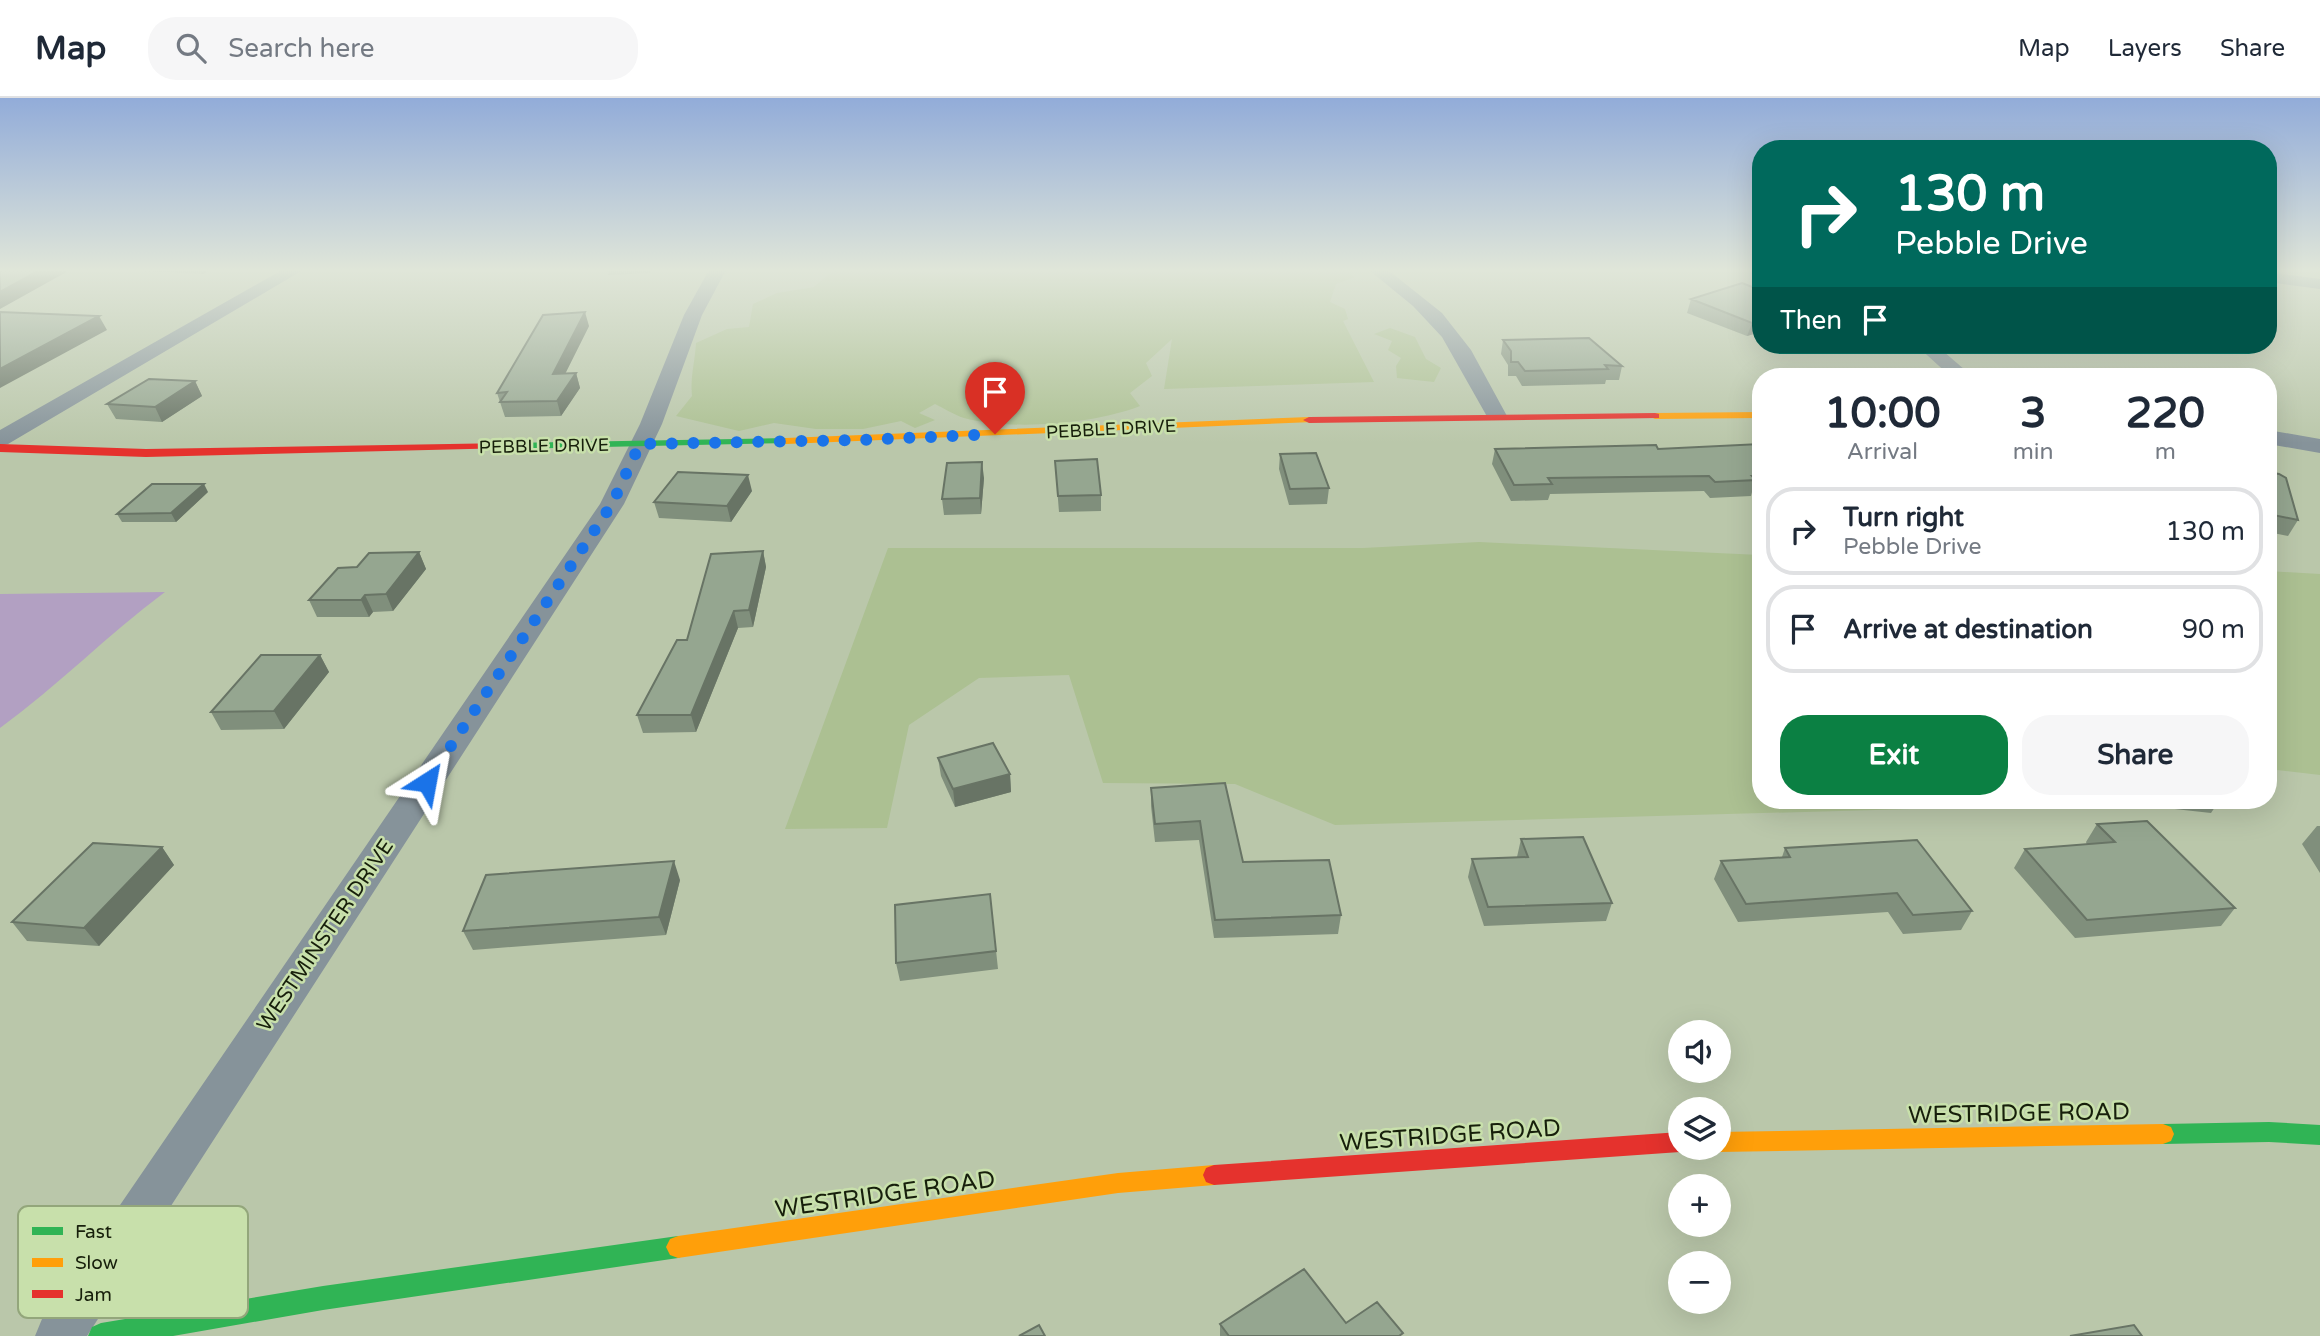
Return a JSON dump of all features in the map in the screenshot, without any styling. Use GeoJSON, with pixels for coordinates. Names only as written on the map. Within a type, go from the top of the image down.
{"type":"FeatureCollection","features":[{"type":"Feature","properties":{"kind":"street"},"geometry":{"type":"LineString","coordinates":[[0,439],[194,328]]}},
{"type":"Feature","properties":{"kind":"street","name":"WESTMINSTER DRIVE"},"geometry":{"type":"LineString","coordinates":[[145,1206],[612,504],[688,328]]}},
{"type":"Feature","properties":{"kind":"street"},"geometry":{"type":"LineString","coordinates":[[1447,328],[1458,342],[1496,416]]}},
{"type":"Feature","properties":{"kind":"street"},"geometry":{"type":"LineString","coordinates":[[1935,354],[1952,368]]}},
{"type":"Feature","properties":{"kind":"street","name":"PEBBLE DRIVE"},"geometry":{"type":"LineString","coordinates":[[0,448],[146,453],[862,440],[1290,420],[1752,415]]}},
{"type":"Feature","properties":{"kind":"street"},"geometry":{"type":"LineString","coordinates":[[2277,439],[2320,446]]}},
{"type":"Feature","properties":{"kind":"street","name":"WESTRIDGE ROAD"},"geometry":{"type":"LineString","coordinates":[[1731,1142],[2269,1132],[2320,1135]]}},
{"type":"Feature","properties":{"kind":"street","name":"WESTRIDGE ROAD"},"geometry":{"type":"LineString","coordinates":[[248,1311],[1118,1183],[1458,1156],[1668,1143]]}},
{"type":"Feature","properties":{"kind":"street","name":"WESTMINSTER DRIVE"},"geometry":{"type":"LineString","coordinates":[[59,1336],[71,1318]]}},
{"type":"Feature","properties":{"kind":"street","name":"WESTRIDGE ROAD"},"geometry":{"type":"LineString","coordinates":[[101,1336],[206,1318]]}},
{"type":"Feature","properties":{"kind":"green space"},"geometry":{"type":"Polygon","coordinates":[[[1346,328],[1374,382],[1164,389],[1172,339],[1146,363],[1152,376],[1130,393],[1140,406],[1077,421],[1029,425],[983,422],[960,417],[935,404],[919,413],[935,420],[915,428],[901,421],[863,429],[816,429],[774,423],[739,431],[676,416],[692,396],[696,343],[727,329],[1346,328]]]}},
{"type":"Feature","properties":{"kind":"green space"},"geometry":{"type":"Polygon","coordinates":[[[1390,328],[1415,337],[1426,359],[1441,368],[1434,382],[1397,378],[1396,366],[1401,358],[1388,350],[1392,341],[1374,334],[1390,328]]]}},
{"type":"Feature","properties":{"kind":"green space"},"geometry":{"type":"Polygon","coordinates":[[[1479,542],[1752,555],[1752,809],[1910,809],[1335,825],[1235,784],[1103,783],[1069,675],[979,678],[909,725],[887,828],[785,829],[888,548],[1363,548],[1479,542]]]}},
{"type":"Feature","properties":{"kind":"green space"},"geometry":{"type":"Polygon","coordinates":[[[2277,572],[2320,574],[2320,775],[2277,770],[2277,572]]]}},
{"type":"Feature","properties":{"kind":"shaded area"},"geometry":{"type":"Polygon","coordinates":[[[165,592],[42,695],[0,728],[0,594],[165,592]]]}},
{"type":"Feature","properties":{"kind":"building"},"geometry":{"type":"Polygon","coordinates":[[[0,328],[77,328],[0,369],[0,328]]]}},
{"type":"Feature","properties":{"kind":"building"},"geometry":{"type":"Polygon","coordinates":[[[535,328],[577,328],[553,374],[576,373],[557,401],[500,402],[507,392],[497,393],[535,328]]]}},
{"type":"Feature","properties":{"kind":"building"},"geometry":{"type":"Polygon","coordinates":[[[1589,338],[1622,366],[1605,365],[1608,369],[1525,371],[1518,362],[1511,362],[1511,351],[1503,340],[1589,338]]]}},
{"type":"Feature","properties":{"kind":"building"},"geometry":{"type":"Polygon","coordinates":[[[149,379],[195,381],[155,407],[107,404],[149,379]]]}},
{"type":"Feature","properties":{"kind":"building"},"geometry":{"type":"Polygon","coordinates":[[[1752,444],[1752,480],[1715,482],[1709,476],[1548,478],[1552,484],[1514,485],[1495,449],[1656,445],[1658,449],[1752,444]]]}},
{"type":"Feature","properties":{"kind":"building"},"geometry":{"type":"Polygon","coordinates":[[[1316,453],[1329,488],[1290,489],[1280,454],[1316,453]]]}},
{"type":"Feature","properties":{"kind":"building"},"geometry":{"type":"Polygon","coordinates":[[[1097,459],[1101,495],[1058,496],[1055,461],[1097,459]]]}},
{"type":"Feature","properties":{"kind":"building"},"geometry":{"type":"Polygon","coordinates":[[[982,462],[980,498],[942,499],[947,463],[982,462]]]}},
{"type":"Feature","properties":{"kind":"building"},"geometry":{"type":"Polygon","coordinates":[[[678,472],[748,475],[727,506],[654,502],[678,472]]]}},
{"type":"Feature","properties":{"kind":"building"},"geometry":{"type":"Polygon","coordinates":[[[2277,474],[2286,478],[2298,520],[2277,516],[2277,474]]]}},
{"type":"Feature","properties":{"kind":"building"},"geometry":{"type":"Polygon","coordinates":[[[152,484],[204,484],[171,513],[117,514],[152,484]]]}},
{"type":"Feature","properties":{"kind":"building"},"geometry":{"type":"Polygon","coordinates":[[[763,551],[749,610],[734,611],[691,715],[637,715],[677,640],[687,640],[711,554],[763,551]]]}},
{"type":"Feature","properties":{"kind":"building"},"geometry":{"type":"Polygon","coordinates":[[[419,552],[386,594],[365,595],[361,600],[309,600],[338,568],[357,567],[369,553],[419,552]]]}},
{"type":"Feature","properties":{"kind":"building"},"geometry":{"type":"Polygon","coordinates":[[[261,655],[320,655],[274,711],[211,712],[261,655]]]}},
{"type":"Feature","properties":{"kind":"building"},"geometry":{"type":"Polygon","coordinates":[[[993,743],[1010,774],[953,789],[938,758],[993,743]]]}},
{"type":"Feature","properties":{"kind":"building"},"geometry":{"type":"Polygon","coordinates":[[[1225,783],[1243,862],[1329,860],[1341,915],[1215,920],[1200,821],[1155,824],[1151,788],[1225,783]]]}},
{"type":"Feature","properties":{"kind":"building"},"geometry":{"type":"Polygon","coordinates":[[[2147,821],[2235,908],[2087,920],[2025,849],[2115,842],[2097,824],[2147,821]]]}},
{"type":"Feature","properties":{"kind":"building"},"geometry":{"type":"Polygon","coordinates":[[[1583,837],[1612,903],[1488,907],[1472,859],[1528,857],[1521,839],[1583,837]]]}},
{"type":"Feature","properties":{"kind":"building"},"geometry":{"type":"Polygon","coordinates":[[[1917,840],[1972,911],[1913,915],[1897,893],[1746,904],[1721,861],[1790,857],[1785,848],[1917,840]]]}},
{"type":"Feature","properties":{"kind":"building"},"geometry":{"type":"Polygon","coordinates":[[[93,843],[162,847],[84,928],[12,922],[93,843]]]}},
{"type":"Feature","properties":{"kind":"building"},"geometry":{"type":"Polygon","coordinates":[[[674,861],[659,917],[463,931],[486,875],[674,861]]]}},
{"type":"Feature","properties":{"kind":"building"},"geometry":{"type":"Polygon","coordinates":[[[990,894],[996,951],[896,963],[895,905],[990,894]]]}},
{"type":"Feature","properties":{"kind":"building"},"geometry":{"type":"Polygon","coordinates":[[[1304,1269],[1346,1323],[1377,1302],[1403,1333],[1399,1336],[1229,1336],[1220,1324],[1304,1269]]]}},
{"type":"Feature","properties":{"kind":"building"},"geometry":{"type":"Polygon","coordinates":[[[1039,1325],[1045,1336],[1019,1336],[1039,1325]]]}},
{"type":"Feature","properties":{"kind":"building"},"geometry":{"type":"Polygon","coordinates":[[[2134,1325],[2142,1336],[2070,1336],[2134,1325]]]}},
{"type":"Feature","properties":{"kind":"traffic: fast"},"geometry":{"type":"LineString","coordinates":[[509,446],[786,441]]}},
{"type":"Feature","properties":{"kind":"traffic: fast"},"geometry":{"type":"LineString","coordinates":[[2163,1134],[2269,1132],[2320,1135]]}},
{"type":"Feature","properties":{"kind":"traffic: fast"},"geometry":{"type":"LineString","coordinates":[[248,1311],[678,1247]]}},
{"type":"Feature","properties":{"kind":"traffic: fast"},"geometry":{"type":"LineString","coordinates":[[101,1336],[206,1318]]}},
{"type":"Feature","properties":{"kind":"traffic: slow"},"geometry":{"type":"LineString","coordinates":[[1655,416],[1752,415]]}},
{"type":"Feature","properties":{"kind":"traffic: slow"},"geometry":{"type":"LineString","coordinates":[[786,441],[1309,420]]}},
{"type":"Feature","properties":{"kind":"traffic: slow"},"geometry":{"type":"LineString","coordinates":[[1731,1142],[2163,1134]]}},
{"type":"Feature","properties":{"kind":"traffic: slow"},"geometry":{"type":"LineString","coordinates":[[678,1247],[1118,1183],[1214,1175]]}},
{"type":"Feature","properties":{"kind":"traffic: jam"},"geometry":{"type":"LineString","coordinates":[[1309,420],[1655,416]]}},
{"type":"Feature","properties":{"kind":"traffic: jam"},"geometry":{"type":"LineString","coordinates":[[0,448],[146,453],[509,446]]}},
{"type":"Feature","properties":{"kind":"traffic: jam"},"geometry":{"type":"LineString","coordinates":[[1214,1175],[1668,1143]]}},
{"type":"Feature","properties":{"kind":"route"},"geometry":{"type":"LineString","coordinates":[[427,782],[612,504],[640,444],[862,440],[995,434]]}}]}
